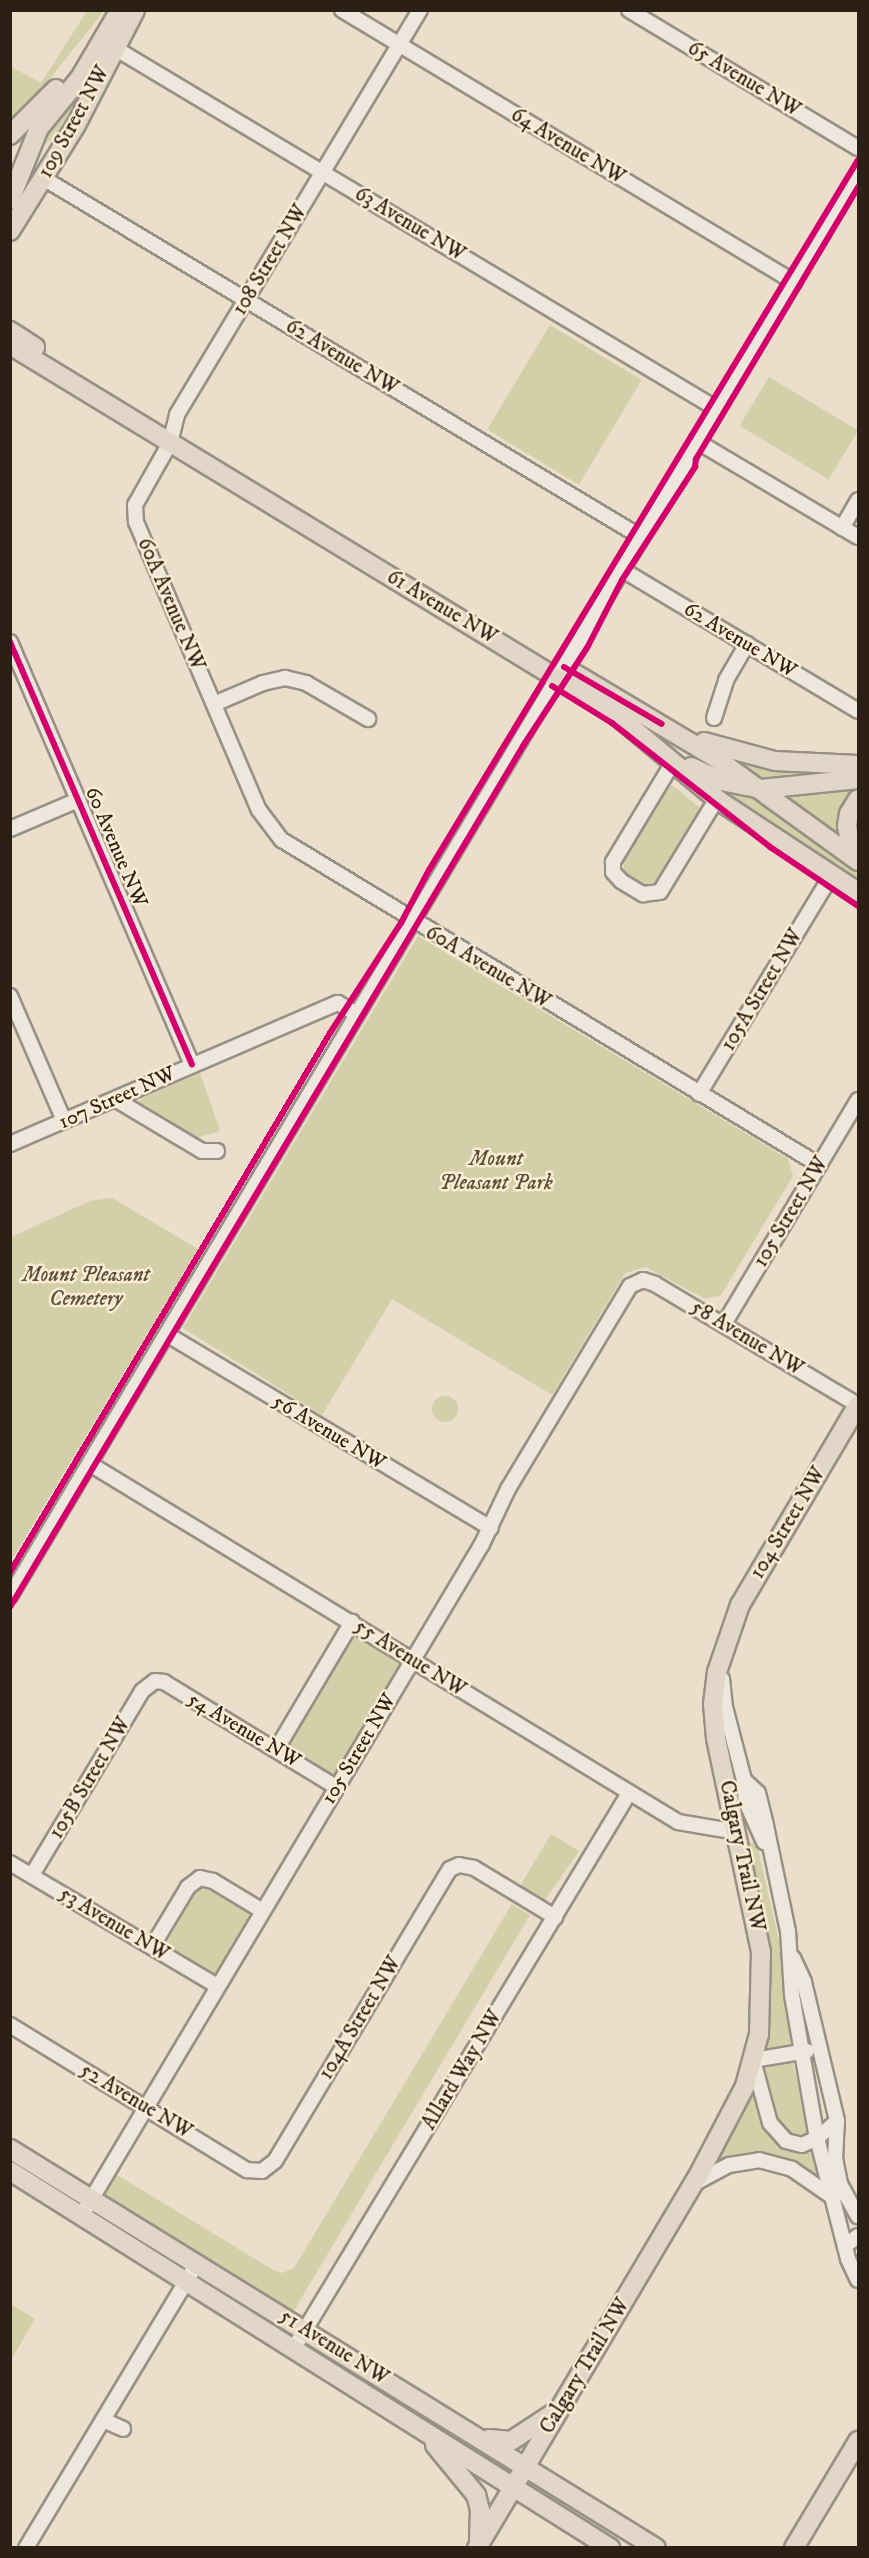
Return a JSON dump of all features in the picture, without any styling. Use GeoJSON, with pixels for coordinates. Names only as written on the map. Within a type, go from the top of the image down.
{"type":"FeatureCollection","features":[{"type":"Feature","properties":{"kind":"main road","name":"109 Street NW"},"geometry":{"type":"LineString","coordinates":[[10,231],[82,113],[104,45],[120,10]]}},
{"type":"Feature","properties":{"kind":"main road","name":"109 Street NW"},"geometry":{"type":"LineString","coordinates":[[10,200],[15,177],[39,128],[104,45],[135,10]]}},
{"type":"Feature","properties":{"kind":"main road"},"geometry":{"type":"LineString","coordinates":[[10,135],[87,52],[104,45]]}},
{"type":"Feature","properties":{"kind":"main road"},"geometry":{"type":"LineString","coordinates":[[15,177],[42,157],[82,113]]}},
{"type":"Feature","properties":{"kind":"main road"},"geometry":{"type":"LineString","coordinates":[[10,325],[39,350]]}},
{"type":"Feature","properties":{"kind":"main road","name":"61 Avenue NW"},"geometry":{"type":"LineString","coordinates":[[10,330],[172,437]]}},
{"type":"Feature","properties":{"kind":"main road","name":"61 Avenue NW"},"geometry":{"type":"LineString","coordinates":[[10,345],[172,437],[560,672],[662,724],[761,789],[856,859]]}},
{"type":"Feature","properties":{"kind":"main road","name":"61 Avenue NW"},"geometry":{"type":"LineString","coordinates":[[560,672],[630,724],[718,800],[858,892]]}},
{"type":"Feature","properties":{"kind":"main road"},"geometry":{"type":"LineString","coordinates":[[630,724],[700,773],[735,786],[761,789],[858,779]]}},
{"type":"Feature","properties":{"kind":"main road"},"geometry":{"type":"LineString","coordinates":[[662,724],[706,743],[756,758],[807,765],[858,765]]}},
{"type":"Feature","properties":{"kind":"main road"},"geometry":{"type":"LineString","coordinates":[[856,859],[847,826],[858,799]]}},
{"type":"Feature","properties":{"kind":"main road","name":"104 Street NW"},"geometry":{"type":"LineString","coordinates":[[722,1649],[746,1594],[858,1405]]}},
{"type":"Feature","properties":{"kind":"main road","name":"Calgary Trail NW"},"geometry":{"type":"LineString","coordinates":[[478,2546],[732,2116],[753,2060],[761,2007],[761,1952],[714,1720],[722,1649]]}},
{"type":"Feature","properties":{"kind":"main road","name":"51 Avenue NW"},"geometry":{"type":"LineString","coordinates":[[10,2149],[656,2547]]}},
{"type":"Feature","properties":{"kind":"main road","name":"51 Avenue NW"},"geometry":{"type":"LineString","coordinates":[[10,2171],[187,2279],[610,2547]]}},
{"type":"Feature","properties":{"kind":"main road"},"geometry":{"type":"LineString","coordinates":[[472,2432],[494,2442],[511,2441],[558,2410]]}},
{"type":"Feature","properties":{"kind":"main road"},"geometry":{"type":"LineString","coordinates":[[423,2430],[476,2494],[480,2510],[478,2546]]}},
{"type":"Feature","properties":{"kind":"main road"},"geometry":{"type":"LineString","coordinates":[[794,2547],[858,2441]]}},
{"type":"Feature","properties":{"kind":"street","name":"64 Avenue NW"},"geometry":{"type":"LineString","coordinates":[[342,10],[794,282]]}},
{"type":"Feature","properties":{"kind":"street","name":"108 Street NW"},"geometry":{"type":"LineString","coordinates":[[134,514],[136,501],[172,437],[174,420],[420,10]]}},
{"type":"Feature","properties":{"kind":"street","name":"65 Avenue NW"},"geometry":{"type":"LineString","coordinates":[[629,10],[858,148]]}},
{"type":"Feature","properties":{"kind":"street","name":"63 Avenue NW"},"geometry":{"type":"LineString","coordinates":[[104,45],[323,172],[717,409]]}},
{"type":"Feature","properties":{"kind":"street"},"geometry":{"type":"LineString","coordinates":[[10,1596],[168,1335],[411,921],[858,174]]}},
{"type":"Feature","properties":{"kind":"street","name":"62 Avenue NW"},"geometry":{"type":"LineString","coordinates":[[44,178],[641,537]]}},
{"type":"Feature","properties":{"kind":"street"},"geometry":{"type":"LineString","coordinates":[[698,442],[858,537]]}},
{"type":"Feature","properties":{"kind":"street"},"geometry":{"type":"LineString","coordinates":[[842,528],[858,500]]}},
{"type":"Feature","properties":{"kind":"street","name":"60A Avenue NW"},"geometry":{"type":"LineString","coordinates":[[134,514],[259,810],[274,832],[298,852],[819,1166]]}},
{"type":"Feature","properties":{"kind":"street","name":"62 Avenue NW"},"geometry":{"type":"LineString","coordinates":[[621,569],[858,711]]}},
{"type":"Feature","properties":{"kind":"street","name":"60 Avenue NW"},"geometry":{"type":"LineString","coordinates":[[10,642],[192,1065]]}},
{"type":"Feature","properties":{"kind":"street"},"geometry":{"type":"LineString","coordinates":[[714,718],[726,680],[747,645]]}},
{"type":"Feature","properties":{"kind":"street"},"geometry":{"type":"LineString","coordinates":[[214,704],[263,682],[285,678],[306,683],[368,719]]}},
{"type":"Feature","properties":{"kind":"street"},"geometry":{"type":"LineString","coordinates":[[669,769],[613,862],[614,872],[621,882],[643,894],[660,892],[713,805]]}},
{"type":"Feature","properties":{"kind":"street"},"geometry":{"type":"LineString","coordinates":[[10,829],[78,800]]}},
{"type":"Feature","properties":{"kind":"street","name":"105A Street NW"},"geometry":{"type":"LineString","coordinates":[[699,1094],[825,886]]}},
{"type":"Feature","properties":{"kind":"street"},"geometry":{"type":"LineString","coordinates":[[10,996],[64,1121]]}},
{"type":"Feature","properties":{"kind":"street","name":"107 Street NW"},"geometry":{"type":"LineString","coordinates":[[10,1144],[338,1003],[356,1014]]}},
{"type":"Feature","properties":{"kind":"street"},"geometry":{"type":"LineString","coordinates":[[116,1099],[202,1151],[217,1151]]}},
{"type":"Feature","properties":{"kind":"street","name":"105 Street NW"},"geometry":{"type":"LineString","coordinates":[[724,1324],[858,1100]]}},
{"type":"Feature","properties":{"kind":"street","name":"58 Avenue NW"},"geometry":{"type":"LineString","coordinates":[[633,1283],[643,1280],[656,1284],[858,1405]]}},
{"type":"Feature","properties":{"kind":"street","name":"105 Street NW"},"geometry":{"type":"LineString","coordinates":[[82,2215],[144,2106],[490,1528],[507,1489],[633,1283]]}},
{"type":"Feature","properties":{"kind":"street","name":"56 Avenue NW"},"geometry":{"type":"LineString","coordinates":[[168,1335],[490,1528]]}},
{"type":"Feature","properties":{"kind":"street","name":"55 Avenue NW"},"geometry":{"type":"LineString","coordinates":[[90,1464],[683,1825],[737,1832]]}},
{"type":"Feature","properties":{"kind":"street"},"geometry":{"type":"LineString","coordinates":[[276,1750],[352,1622]]}},
{"type":"Feature","properties":{"kind":"street","name":"Calgary Trail NW"},"geometry":{"type":"LineString","coordinates":[[722,1649],[725,1707],[744,1780],[758,1793],[790,1950],[800,2051],[817,2138],[833,2196]]}},
{"type":"Feature","properties":{"kind":"street","name":"54 Avenue NW"},"geometry":{"type":"LineString","coordinates":[[150,1683],[164,1682],[336,1787]]}},
{"type":"Feature","properties":{"kind":"street","name":"105B Street NW"},"geometry":{"type":"LineString","coordinates":[[32,1875],[150,1683]]}},
{"type":"Feature","properties":{"kind":"street","name":"Allard Way NW"},"geometry":{"type":"LineString","coordinates":[[294,2348],[629,1793]]}},
{"type":"Feature","properties":{"kind":"street","name":"53 Avenue NW"},"geometry":{"type":"LineString","coordinates":[[10,1863],[217,1986]]}},
{"type":"Feature","properties":{"kind":"street","name":"104A Street NW"},"geometry":{"type":"LineString","coordinates":[[262,2172],[275,2161],[447,1874],[459,1864],[474,1868],[555,1917]]}},
{"type":"Feature","properties":{"kind":"street"},"geometry":{"type":"LineString","coordinates":[[152,1947],[196,1880],[213,1881],[261,1910]]}},
{"type":"Feature","properties":{"kind":"street","name":"Calgary Trail NW"},"geometry":{"type":"LineString","coordinates":[[790,1950],[804,1982],[837,2121],[835,2158],[840,2184],[858,2216]]}},
{"type":"Feature","properties":{"kind":"street","name":"52 Avenue NW"},"geometry":{"type":"LineString","coordinates":[[10,2025],[248,2170],[262,2172]]}},
{"type":"Feature","properties":{"kind":"street"},"geometry":{"type":"LineString","coordinates":[[753,2060],[800,2051],[821,2050]]}},
{"type":"Feature","properties":{"kind":"street","name":"Calgary Trail NW"},"geometry":{"type":"LineString","coordinates":[[753,2060],[766,2114],[777,2134],[798,2145],[817,2138]]}},
{"type":"Feature","properties":{"kind":"street"},"geometry":{"type":"LineString","coordinates":[[817,2138],[837,2121]]}},
{"type":"Feature","properties":{"kind":"street","name":"Calgary Trail NW"},"geometry":{"type":"LineString","coordinates":[[693,2184],[729,2165],[759,2160],[792,2169],[833,2196],[858,2221]]}},
{"type":"Feature","properties":{"kind":"street"},"geometry":{"type":"LineString","coordinates":[[833,2196],[845,2246],[858,2280]]}},
{"type":"Feature","properties":{"kind":"street"},"geometry":{"type":"LineString","coordinates":[[845,2246],[858,2236]]}},
{"type":"Feature","properties":{"kind":"street"},"geometry":{"type":"LineString","coordinates":[[26,2547],[197,2263]]}},
{"type":"Feature","properties":{"kind":"street"},"geometry":{"type":"LineString","coordinates":[[103,2420],[123,2428]]}},
{"type":"Feature","properties":{"kind":"green space"},"geometry":{"type":"Polygon","coordinates":[[[87,11],[104,11],[11,127],[10,66],[41,83],[87,11]]]}},
{"type":"Feature","properties":{"kind":"green space"},"geometry":{"type":"Polygon","coordinates":[[[99,65],[56,134],[34,156],[37,146],[99,65]]]}},
{"type":"Feature","properties":{"kind":"green space"},"geometry":{"type":"Polygon","coordinates":[[[550,325],[642,380],[579,485],[487,430],[550,325]]]}},
{"type":"Feature","properties":{"kind":"green space"},"geometry":{"type":"Polygon","coordinates":[[[769,377],[858,430],[829,479],[740,426],[769,377]]]}},
{"type":"Feature","properties":{"kind":"green space"},"geometry":{"type":"Polygon","coordinates":[[[724,755],[843,772],[768,785],[724,755]]]}},
{"type":"Feature","properties":{"kind":"green space"},"geometry":{"type":"Polygon","coordinates":[[[672,785],[700,808],[660,881],[641,885],[625,874],[623,858],[665,789],[672,785]]]}},
{"type":"Feature","properties":{"kind":"green space"},"geometry":{"type":"Polygon","coordinates":[[[855,786],[837,834],[786,799],[789,797],[855,786]]]}},
{"type":"Feature","properties":{"kind":"green space"},"geometry":{"type":"Polygon","coordinates":[[[720,789],[761,797],[858,868],[858,884],[720,789]]]}},
{"type":"Feature","properties":{"kind":"green space","name":"Mount Pleasant Park"},"geometry":{"type":"Polygon","coordinates":[[[418,936],[788,1159],[793,1176],[721,1295],[705,1299],[646,1267],[625,1273],[552,1395],[392,1299],[322,1415],[183,1328],[418,936]]]}},
{"type":"Feature","properties":{"kind":"green space"},"geometry":{"type":"Polygon","coordinates":[[[200,1073],[220,1130],[217,1132],[196,1138],[139,1104],[141,1099],[200,1073]]]}},
{"type":"Feature","properties":{"kind":"green space","name":"Mount Pleasant Cemetery"},"geometry":{"type":"Polygon","coordinates":[[[112,1198],[198,1249],[11,1561],[11,1237],[90,1201],[112,1198]]]}},
{"type":"Feature","properties":{"kind":"green space"},"geometry":{"type":"Polygon","coordinates":[[[445,1396],[454,1400],[458,1409],[454,1418],[445,1422],[436,1418],[432,1409],[436,1400],[445,1396]]]}},
{"type":"Feature","properties":{"kind":"green space"},"geometry":{"type":"Polygon","coordinates":[[[361,1635],[401,1661],[400,1666],[337,1772],[329,1775],[290,1752],[288,1743],[352,1636],[361,1635]]]}},
{"type":"Feature","properties":{"kind":"green space"},"geometry":{"type":"Polygon","coordinates":[[[551,1834],[579,1851],[545,1900],[520,1886],[551,1834]]]}},
{"type":"Feature","properties":{"kind":"green space"},"geometry":{"type":"Polygon","coordinates":[[[753,1842],[757,1845],[785,1968],[792,2041],[788,2047],[764,2052],[766,2040],[744,1845],[753,1842]]]}},
{"type":"Feature","properties":{"kind":"green space"},"geometry":{"type":"Polygon","coordinates":[[[200,1885],[250,1914],[215,1975],[164,1946],[200,1885]]]}},
{"type":"Feature","properties":{"kind":"green space"},"geometry":{"type":"Polygon","coordinates":[[[512,1904],[530,1915],[293,2312],[106,2199],[104,2190],[114,2173],[275,2271],[282,2273],[294,2268],[512,1904]]]}},
{"type":"Feature","properties":{"kind":"green space"},"geometry":{"type":"Polygon","coordinates":[[[792,2059],[808,2127],[805,2135],[797,2140],[777,2129],[763,2071],[766,2064],[792,2059]]]}},
{"type":"Feature","properties":{"kind":"green space"},"geometry":{"type":"Polygon","coordinates":[[[753,2091],[767,2134],[785,2148],[814,2153],[819,2178],[761,2154],[740,2155],[714,2165],[753,2091]]]}},
{"type":"Feature","properties":{"kind":"green space"},"geometry":{"type":"Polygon","coordinates":[[[11,2304],[35,2319],[11,2360],[11,2304]]]}},
{"type":"Feature","properties":{"kind":"cycle path"},"geometry":{"type":"LineString","coordinates":[[10,1572],[330,1033],[401,923],[429,870],[858,160]]}},
{"type":"Feature","properties":{"kind":"cycle path"},"geometry":{"type":"LineString","coordinates":[[10,1607],[523,746],[587,648],[622,580],[695,467],[696,459],[858,187]]}},
{"type":"Feature","properties":{"kind":"cycle path"},"geometry":{"type":"LineString","coordinates":[[10,642],[192,1065]]}},
{"type":"Feature","properties":{"kind":"cycle path"},"geometry":{"type":"LineString","coordinates":[[564,667],[662,724]]}},
{"type":"Feature","properties":{"kind":"cycle path"},"geometry":{"type":"LineString","coordinates":[[552,686],[612,723],[770,847],[858,906]]}}]}
